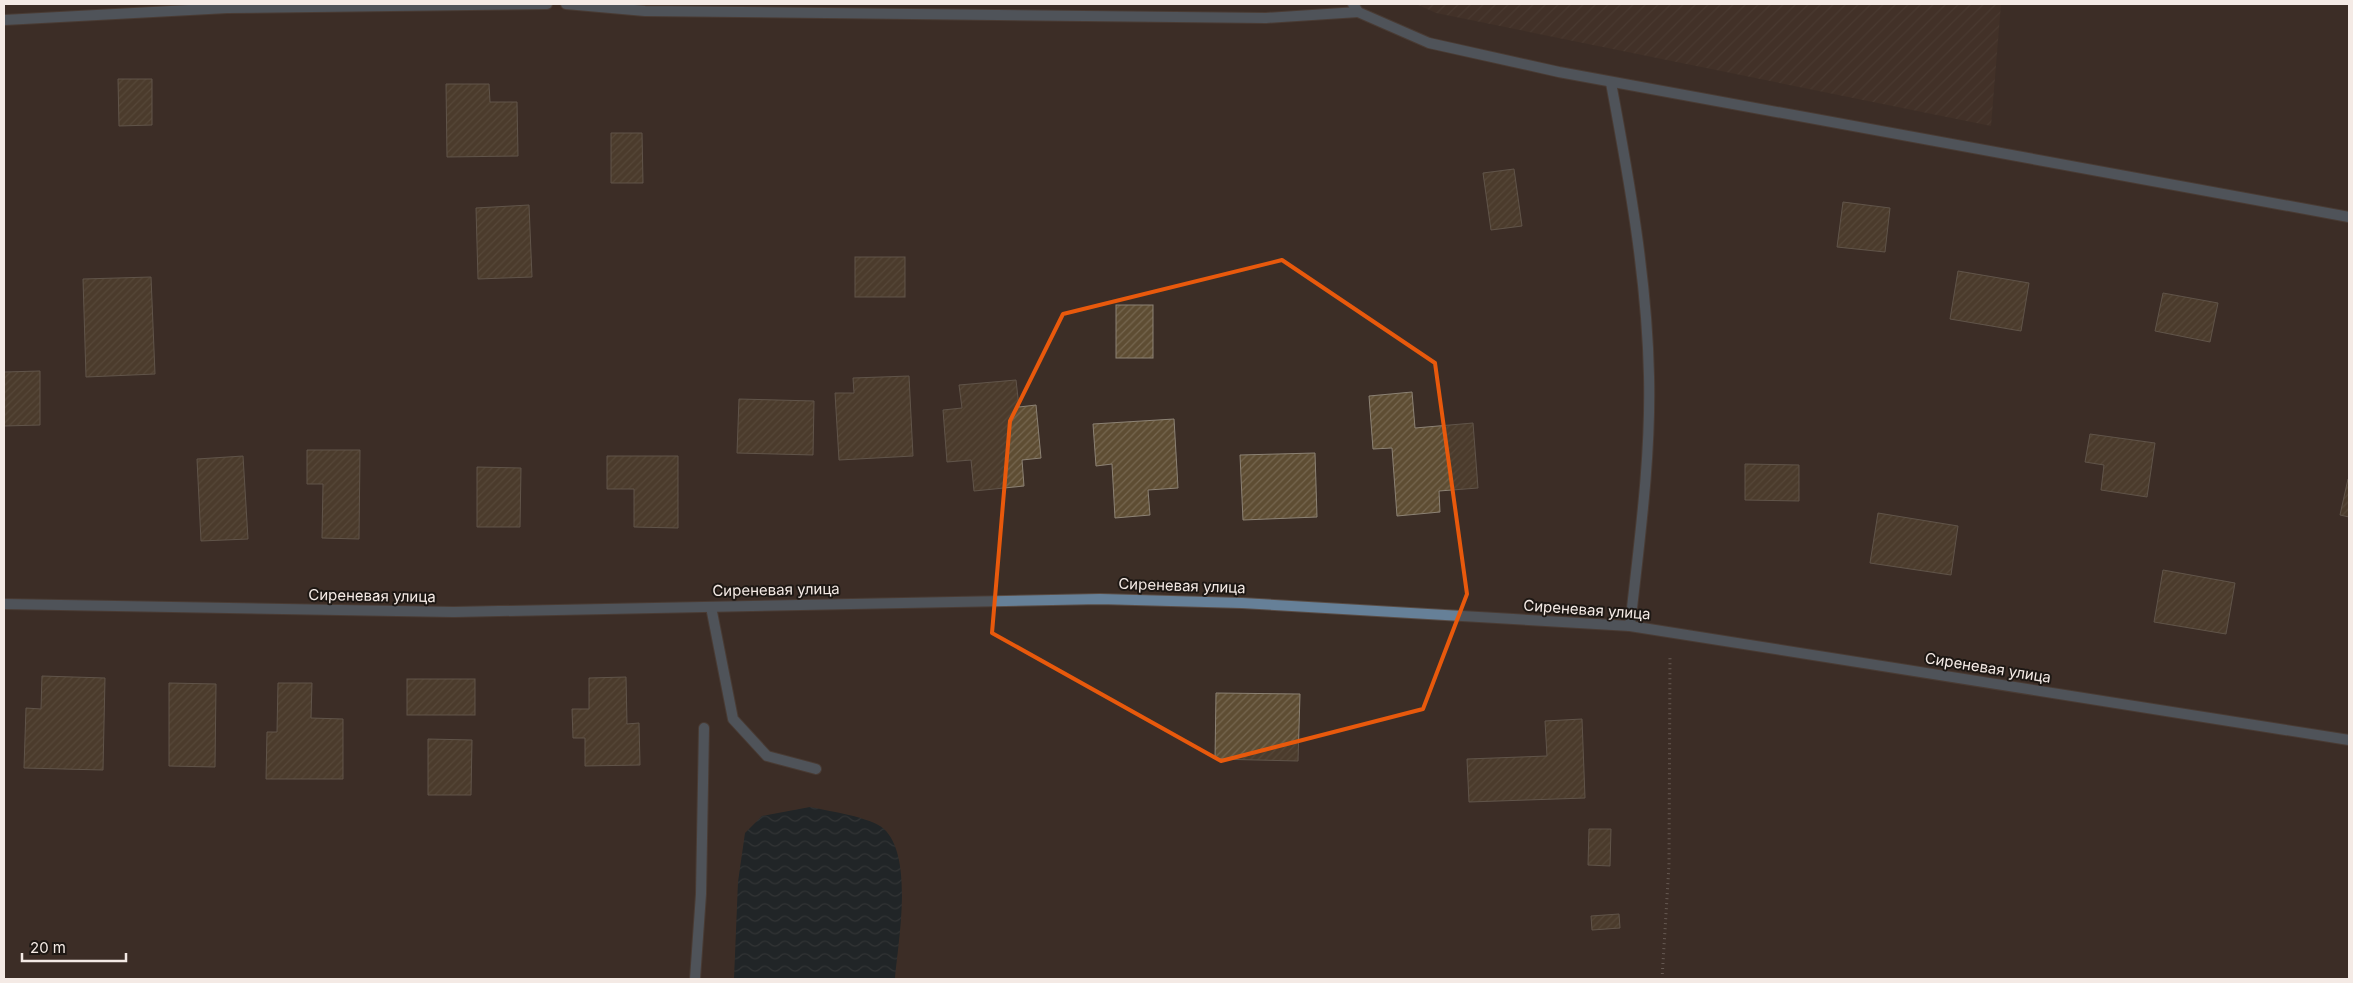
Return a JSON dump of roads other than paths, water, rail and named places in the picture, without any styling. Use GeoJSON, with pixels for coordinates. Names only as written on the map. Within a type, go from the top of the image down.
{"type":"FeatureCollection","features":[{"type":"Feature","properties":{"kind":"street"},"geometry":{"type":"LineString","coordinates":[[4,20],[227,8],[547,4]]}},
{"type":"Feature","properties":{"kind":"street"},"geometry":{"type":"LineString","coordinates":[[566,4],[644,10],[1266,18],[1355,8],[1429,44],[1611,83],[2349,217]]}},
{"type":"Feature","properties":{"kind":"street"},"geometry":{"type":"LineString","coordinates":[[1611,83],[1636,228],[1649,376],[1647,467],[1630,626]]}},
{"type":"Feature","properties":{"kind":"street","name":"Сиреневая улица"},"geometry":{"type":"LineString","coordinates":[[4,604],[454,612],[1100,599],[1242,602],[1630,626],[2349,740]]}},
{"type":"Feature","properties":{"kind":"street"},"geometry":{"type":"LineString","coordinates":[[711,607],[733,719],[767,756],[816,769]]}},
{"type":"Feature","properties":{"kind":"street"},"geometry":{"type":"LineString","coordinates":[[695,979],[701,894],[704,728]]}},
{"type":"Feature","properties":{"kind":"water"},"geometry":{"type":"Polygon","coordinates":[[[810,807],[869,821],[884,829],[893,842],[899,859],[902,901],[895,979],[734,979],[738,882],[745,833],[762,816],[810,807]]]}}]}
